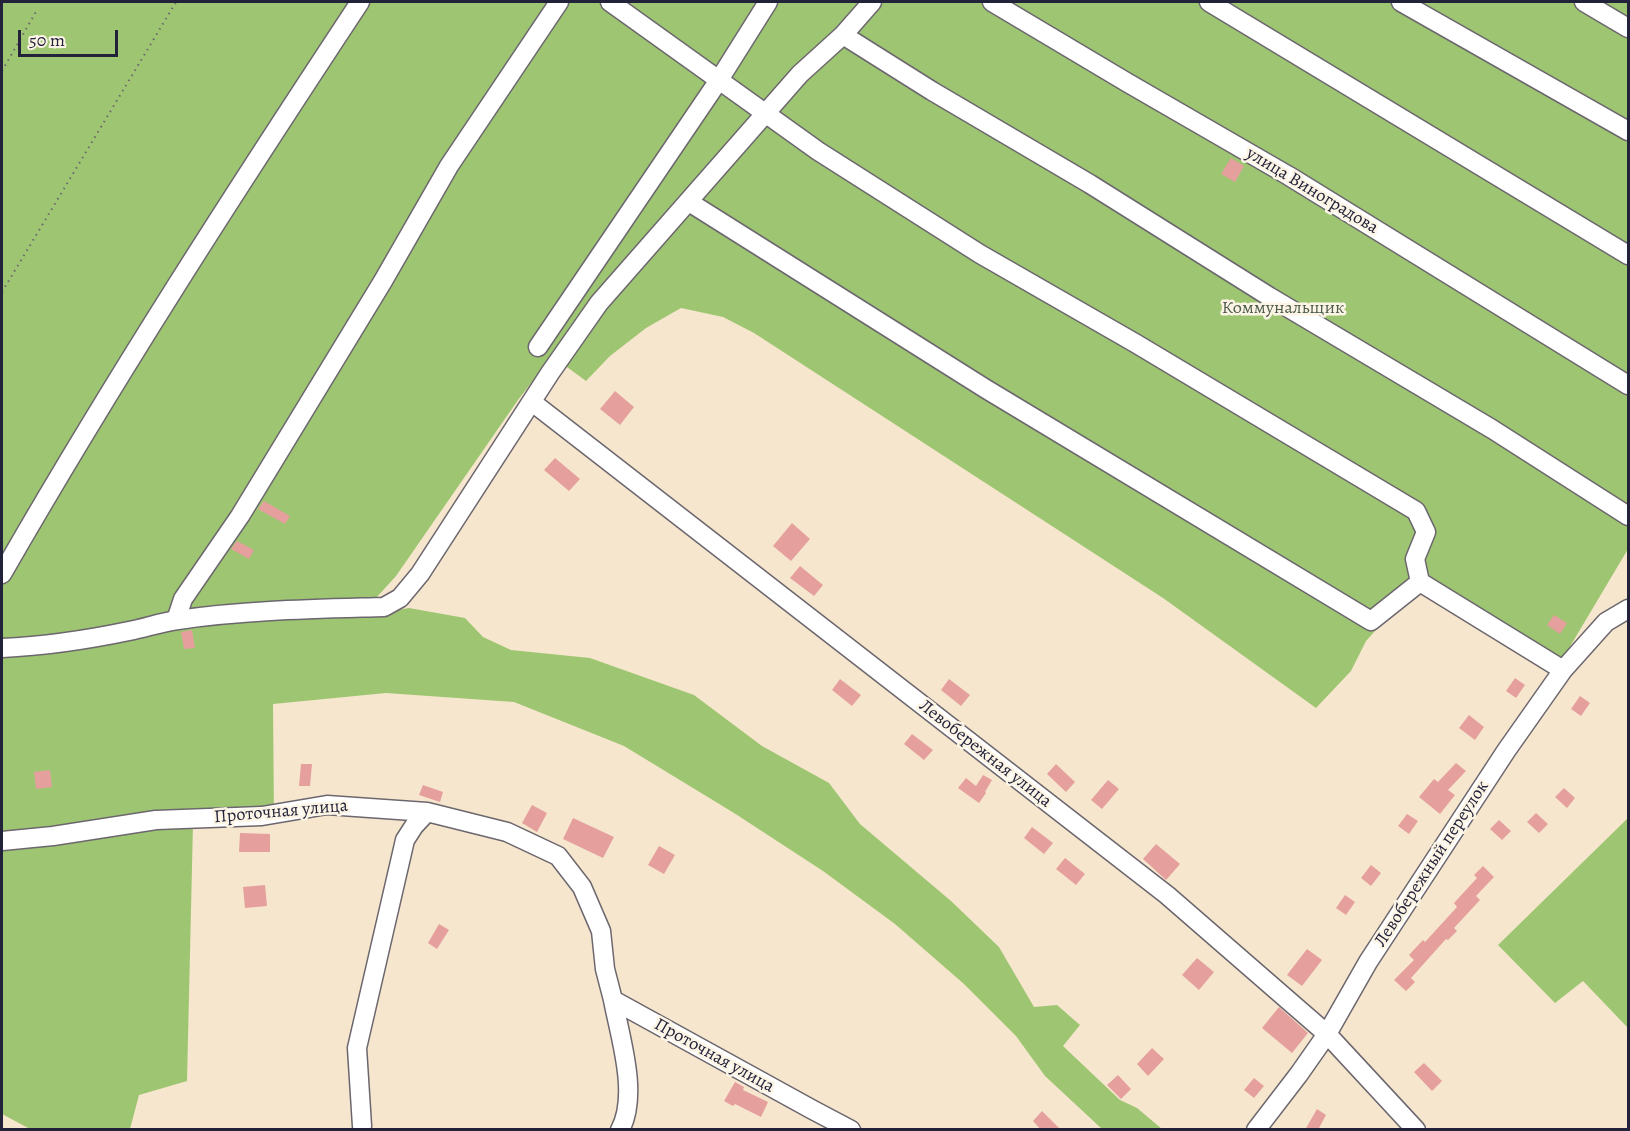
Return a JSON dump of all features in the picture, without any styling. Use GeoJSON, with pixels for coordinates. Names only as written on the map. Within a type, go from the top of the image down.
{"type":"FeatureCollection","features":[{"type":"Feature","properties":{"kind":"street"},"geometry":{"type":"LineString","coordinates":[[2,574],[78,443],[252,166],[360,2]]}},
{"type":"Feature","properties":{"kind":"street"},"geometry":{"type":"LineString","coordinates":[[176,620],[183,599],[240,516],[449,166],[559,2]]}},
{"type":"Feature","properties":{"kind":"street"},"geometry":{"type":"LineString","coordinates":[[610,2],[818,151],[980,254],[1135,343],[1416,512],[1426,532],[1415,559],[1420,582],[1563,670]]}},
{"type":"Feature","properties":{"kind":"street"},"geometry":{"type":"LineString","coordinates":[[538,347],[719,80],[768,2]]}},
{"type":"Feature","properties":{"kind":"street"},"geometry":{"type":"LineString","coordinates":[[2,648],[48,646],[131,631],[176,620],[253,612],[384,607],[400,598],[420,574],[599,303],[800,74],[843,34],[872,2]]}},
{"type":"Feature","properties":{"kind":"street","name":"улица Виноградова"},"geometry":{"type":"LineString","coordinates":[[992,2],[1289,176],[1629,385]]}},
{"type":"Feature","properties":{"kind":"street"},"geometry":{"type":"LineString","coordinates":[[1209,2],[1629,255]]}},
{"type":"Feature","properties":{"kind":"street"},"geometry":{"type":"LineString","coordinates":[[1401,2],[1629,131]]}},
{"type":"Feature","properties":{"kind":"street"},"geometry":{"type":"LineString","coordinates":[[1584,2],[1629,28]]}},
{"type":"Feature","properties":{"kind":"street"},"geometry":{"type":"LineString","coordinates":[[843,34],[932,91],[1090,184],[1270,297],[1492,429],[1629,516]]}},
{"type":"Feature","properties":{"kind":"street"},"geometry":{"type":"LineString","coordinates":[[689,202],[986,389],[1371,621],[1420,582]]}},
{"type":"Feature","properties":{"kind":"street","name":"Левобережная улица"},"geometry":{"type":"LineString","coordinates":[[532,402],[1167,896],[1327,1035],[1416,1130]]}},
{"type":"Feature","properties":{"kind":"street","name":"Левобережный переулок"},"geometry":{"type":"LineString","coordinates":[[1256,1130],[1327,1035],[1374,952],[1506,751],[1563,670],[1606,622],[1627,607]]}},
{"type":"Feature","properties":{"kind":"street","name":"Проточная улица"},"geometry":{"type":"LineString","coordinates":[[2,841],[53,836],[156,820],[262,816],[327,805],[427,812],[507,832],[558,856],[582,887],[601,931],[605,969],[613,1000],[851,1130]]}},
{"type":"Feature","properties":{"kind":"street"},"geometry":{"type":"LineString","coordinates":[[362,1126],[357,1048],[405,840],[427,812]]}},
{"type":"Feature","properties":{"kind":"street"},"geometry":{"type":"LineString","coordinates":[[613,1000],[628,1083],[628,1109],[620,1130]]}},
{"type":"Feature","properties":{"kind":"path"},"geometry":{"type":"LineString","coordinates":[[2,292],[176,2]]}},
{"type":"Feature","properties":{"kind":"path"},"geometry":{"type":"LineString","coordinates":[[2,71],[37,10]]}},
{"type":"Feature","properties":{"kind":"green space","name":"Коммунальщик"},"geometry":{"type":"Polygon","coordinates":[[[2,2],[1628,2],[1628,549],[1562,660],[1432,578],[1387,618],[1366,641],[1351,671],[1316,708],[1163,598],[754,333],[723,317],[681,308],[646,328],[610,356],[586,381],[552,356],[518,400],[396,576],[376,598],[273,605],[267,621],[378,613],[409,608],[465,618],[483,637],[511,650],[590,658],[694,695],[762,746],[829,783],[860,824],[951,901],[999,947],[1034,1007],[1057,1005],[1080,1025],[1063,1046],[1120,1100],[1137,1108],[1162,1129],[1102,1129],[1045,1076],[1016,1036],[964,984],[895,924],[823,871],[624,746],[514,702],[386,693],[273,704],[274,819],[193,824],[187,1081],[139,1095],[130,1129],[30,1129],[2,1114],[2,2]]]}},
{"type":"Feature","properties":{"kind":"green space"},"geometry":{"type":"Polygon","coordinates":[[[1628,818],[1628,1028],[1583,981],[1555,1003],[1498,945],[1628,818]]]}},
{"type":"Feature","properties":{"kind":"building"},"geometry":{"type":"Polygon","coordinates":[[[1231,158],[1244,166],[1235,182],[1221,174],[1231,158]]]}},
{"type":"Feature","properties":{"kind":"building"},"geometry":{"type":"Polygon","coordinates":[[[615,391],[634,407],[620,425],[600,409],[615,391]]]}},
{"type":"Feature","properties":{"kind":"building"},"geometry":{"type":"Polygon","coordinates":[[[555,458],[580,479],[569,491],[544,470],[555,458]]]}},
{"type":"Feature","properties":{"kind":"building"},"geometry":{"type":"Polygon","coordinates":[[[264,501],[290,516],[285,524],[258,509],[264,501]]]}},
{"type":"Feature","properties":{"kind":"building"},"geometry":{"type":"Polygon","coordinates":[[[792,523],[810,539],[791,561],[773,546],[792,523]]]}},
{"type":"Feature","properties":{"kind":"building"},"geometry":{"type":"Polygon","coordinates":[[[237,541],[254,550],[249,559],[231,549],[237,541]]]}},
{"type":"Feature","properties":{"kind":"building"},"geometry":{"type":"Polygon","coordinates":[[[800,566],[823,585],[814,596],[790,578],[800,566]]]}},
{"type":"Feature","properties":{"kind":"building"},"geometry":{"type":"Polygon","coordinates":[[[1554,615],[1567,623],[1560,634],[1547,625],[1554,615]]]}},
{"type":"Feature","properties":{"kind":"building"},"geometry":{"type":"Polygon","coordinates":[[[192,630],[195,648],[184,649],[181,632],[192,630]]]}},
{"type":"Feature","properties":{"kind":"building"},"geometry":{"type":"Polygon","coordinates":[[[1515,678],[1525,685],[1516,698],[1506,691],[1515,678]]]}},
{"type":"Feature","properties":{"kind":"building"},"geometry":{"type":"Polygon","coordinates":[[[840,679],[861,695],[852,706],[832,690],[840,679]]]}},
{"type":"Feature","properties":{"kind":"building"},"geometry":{"type":"Polygon","coordinates":[[[949,679],[970,695],[961,706],[941,690],[949,679]]]}},
{"type":"Feature","properties":{"kind":"building"},"geometry":{"type":"Polygon","coordinates":[[[1580,696],[1590,703],[1581,716],[1571,709],[1580,696]]]}},
{"type":"Feature","properties":{"kind":"building"},"geometry":{"type":"Polygon","coordinates":[[[1469,715],[1484,727],[1475,740],[1459,728],[1469,715]]]}},
{"type":"Feature","properties":{"kind":"building"},"geometry":{"type":"Polygon","coordinates":[[[912,734],[933,750],[924,760],[904,744],[912,734]]]}},
{"type":"Feature","properties":{"kind":"building"},"geometry":{"type":"Polygon","coordinates":[[[1456,763],[1466,771],[1448,790],[1455,795],[1440,814],[1419,797],[1434,779],[1438,782],[1456,763]]]}},
{"type":"Feature","properties":{"kind":"building"},"geometry":{"type":"Polygon","coordinates":[[[301,764],[312,764],[310,786],[299,786],[301,764]]]}},
{"type":"Feature","properties":{"kind":"building"},"geometry":{"type":"Polygon","coordinates":[[[1056,764],[1075,782],[1066,792],[1047,774],[1056,764]]]}},
{"type":"Feature","properties":{"kind":"building"},"geometry":{"type":"Polygon","coordinates":[[[50,770],[52,787],[36,789],[34,772],[50,770]]]}},
{"type":"Feature","properties":{"kind":"building"},"geometry":{"type":"Polygon","coordinates":[[[983,775],[992,780],[979,803],[958,788],[966,778],[976,786],[983,775]]]}},
{"type":"Feature","properties":{"kind":"building"},"geometry":{"type":"Polygon","coordinates":[[[1108,780],[1119,789],[1102,809],[1091,800],[1108,780]]]}},
{"type":"Feature","properties":{"kind":"building"},"geometry":{"type":"Polygon","coordinates":[[[423,785],[443,792],[440,802],[419,795],[423,785]]]}},
{"type":"Feature","properties":{"kind":"building"},"geometry":{"type":"Polygon","coordinates":[[[1564,788],[1575,798],[1567,808],[1555,797],[1564,788]]]}},
{"type":"Feature","properties":{"kind":"building"},"geometry":{"type":"Polygon","coordinates":[[[532,805],[547,813],[537,832],[522,823],[532,805]]]}},
{"type":"Feature","properties":{"kind":"building"},"geometry":{"type":"Polygon","coordinates":[[[1536,813],[1548,824],[1539,833],[1527,822],[1536,813]]]}},
{"type":"Feature","properties":{"kind":"building"},"geometry":{"type":"Polygon","coordinates":[[[1407,814],[1418,821],[1409,834],[1398,826],[1407,814]]]}},
{"type":"Feature","properties":{"kind":"building"},"geometry":{"type":"Polygon","coordinates":[[[573,818],[614,837],[603,858],[563,839],[573,818]]]}},
{"type":"Feature","properties":{"kind":"building"},"geometry":{"type":"Polygon","coordinates":[[[1499,820],[1511,831],[1502,840],[1490,829],[1499,820]]]}},
{"type":"Feature","properties":{"kind":"building"},"geometry":{"type":"Polygon","coordinates":[[[1032,827],[1053,843],[1044,854],[1024,838],[1032,827]]]}},
{"type":"Feature","properties":{"kind":"building"},"geometry":{"type":"Polygon","coordinates":[[[240,833],[270,834],[270,852],[239,852],[240,833]]]}},
{"type":"Feature","properties":{"kind":"building"},"geometry":{"type":"Polygon","coordinates":[[[1156,844],[1180,864],[1166,880],[1143,859],[1156,844]]]}},
{"type":"Feature","properties":{"kind":"building"},"geometry":{"type":"Polygon","coordinates":[[[659,846],[675,855],[664,874],[648,865],[659,846]]]}},
{"type":"Feature","properties":{"kind":"building"},"geometry":{"type":"Polygon","coordinates":[[[1065,858],[1085,874],[1076,885],[1056,869],[1065,858]]]}},
{"type":"Feature","properties":{"kind":"building"},"geometry":{"type":"Polygon","coordinates":[[[1371,865],[1381,873],[1371,886],[1361,878],[1371,865]]]}},
{"type":"Feature","properties":{"kind":"building"},"geometry":{"type":"Polygon","coordinates":[[[1483,866],[1494,877],[1476,896],[1480,900],[1454,928],[1457,931],[1448,940],[1446,939],[1411,978],[1415,982],[1406,991],[1394,980],[1414,960],[1409,955],[1423,940],[1425,942],[1457,907],[1454,903],[1477,878],[1474,875],[1483,866]]]}},
{"type":"Feature","properties":{"kind":"building"},"geometry":{"type":"Polygon","coordinates":[[[265,885],[267,906],[245,908],[243,887],[265,885]]]}},
{"type":"Feature","properties":{"kind":"building"},"geometry":{"type":"Polygon","coordinates":[[[1345,895],[1355,902],[1346,915],[1336,908],[1345,895]]]}},
{"type":"Feature","properties":{"kind":"building"},"geometry":{"type":"Polygon","coordinates":[[[439,924],[449,930],[437,949],[428,943],[439,924]]]}},
{"type":"Feature","properties":{"kind":"building"},"geometry":{"type":"Polygon","coordinates":[[[1307,949],[1322,960],[1302,986],[1287,975],[1307,949]]]}},
{"type":"Feature","properties":{"kind":"building"},"geometry":{"type":"Polygon","coordinates":[[[1197,958],[1214,972],[1199,990],[1182,975],[1197,958]]]}},
{"type":"Feature","properties":{"kind":"building"},"geometry":{"type":"Polygon","coordinates":[[[1279,1007],[1308,1033],[1292,1053],[1262,1028],[1279,1007]]]}},
{"type":"Feature","properties":{"kind":"building"},"geometry":{"type":"Polygon","coordinates":[[[1152,1048],[1164,1059],[1148,1076],[1137,1064],[1152,1048]]]}},
{"type":"Feature","properties":{"kind":"building"},"geometry":{"type":"Polygon","coordinates":[[[1424,1063],[1442,1081],[1432,1091],[1414,1072],[1424,1063]]]}},
{"type":"Feature","properties":{"kind":"building"},"geometry":{"type":"Polygon","coordinates":[[[1118,1075],[1131,1089],[1121,1099],[1107,1085],[1118,1075]]]}},
{"type":"Feature","properties":{"kind":"building"},"geometry":{"type":"Polygon","coordinates":[[[1254,1078],[1264,1086],[1254,1098],[1244,1090],[1254,1078]]]}},
{"type":"Feature","properties":{"kind":"building"},"geometry":{"type":"Polygon","coordinates":[[[735,1082],[744,1087],[743,1090],[768,1102],[761,1117],[724,1101],[735,1082]]]}},
{"type":"Feature","properties":{"kind":"building"},"geometry":{"type":"Polygon","coordinates":[[[1317,1109],[1326,1115],[1318,1130],[1305,1130],[1317,1109]]]}},
{"type":"Feature","properties":{"kind":"building"},"geometry":{"type":"Polygon","coordinates":[[[1042,1111],[1061,1130],[1041,1130],[1033,1121],[1042,1111]]]}}]}
